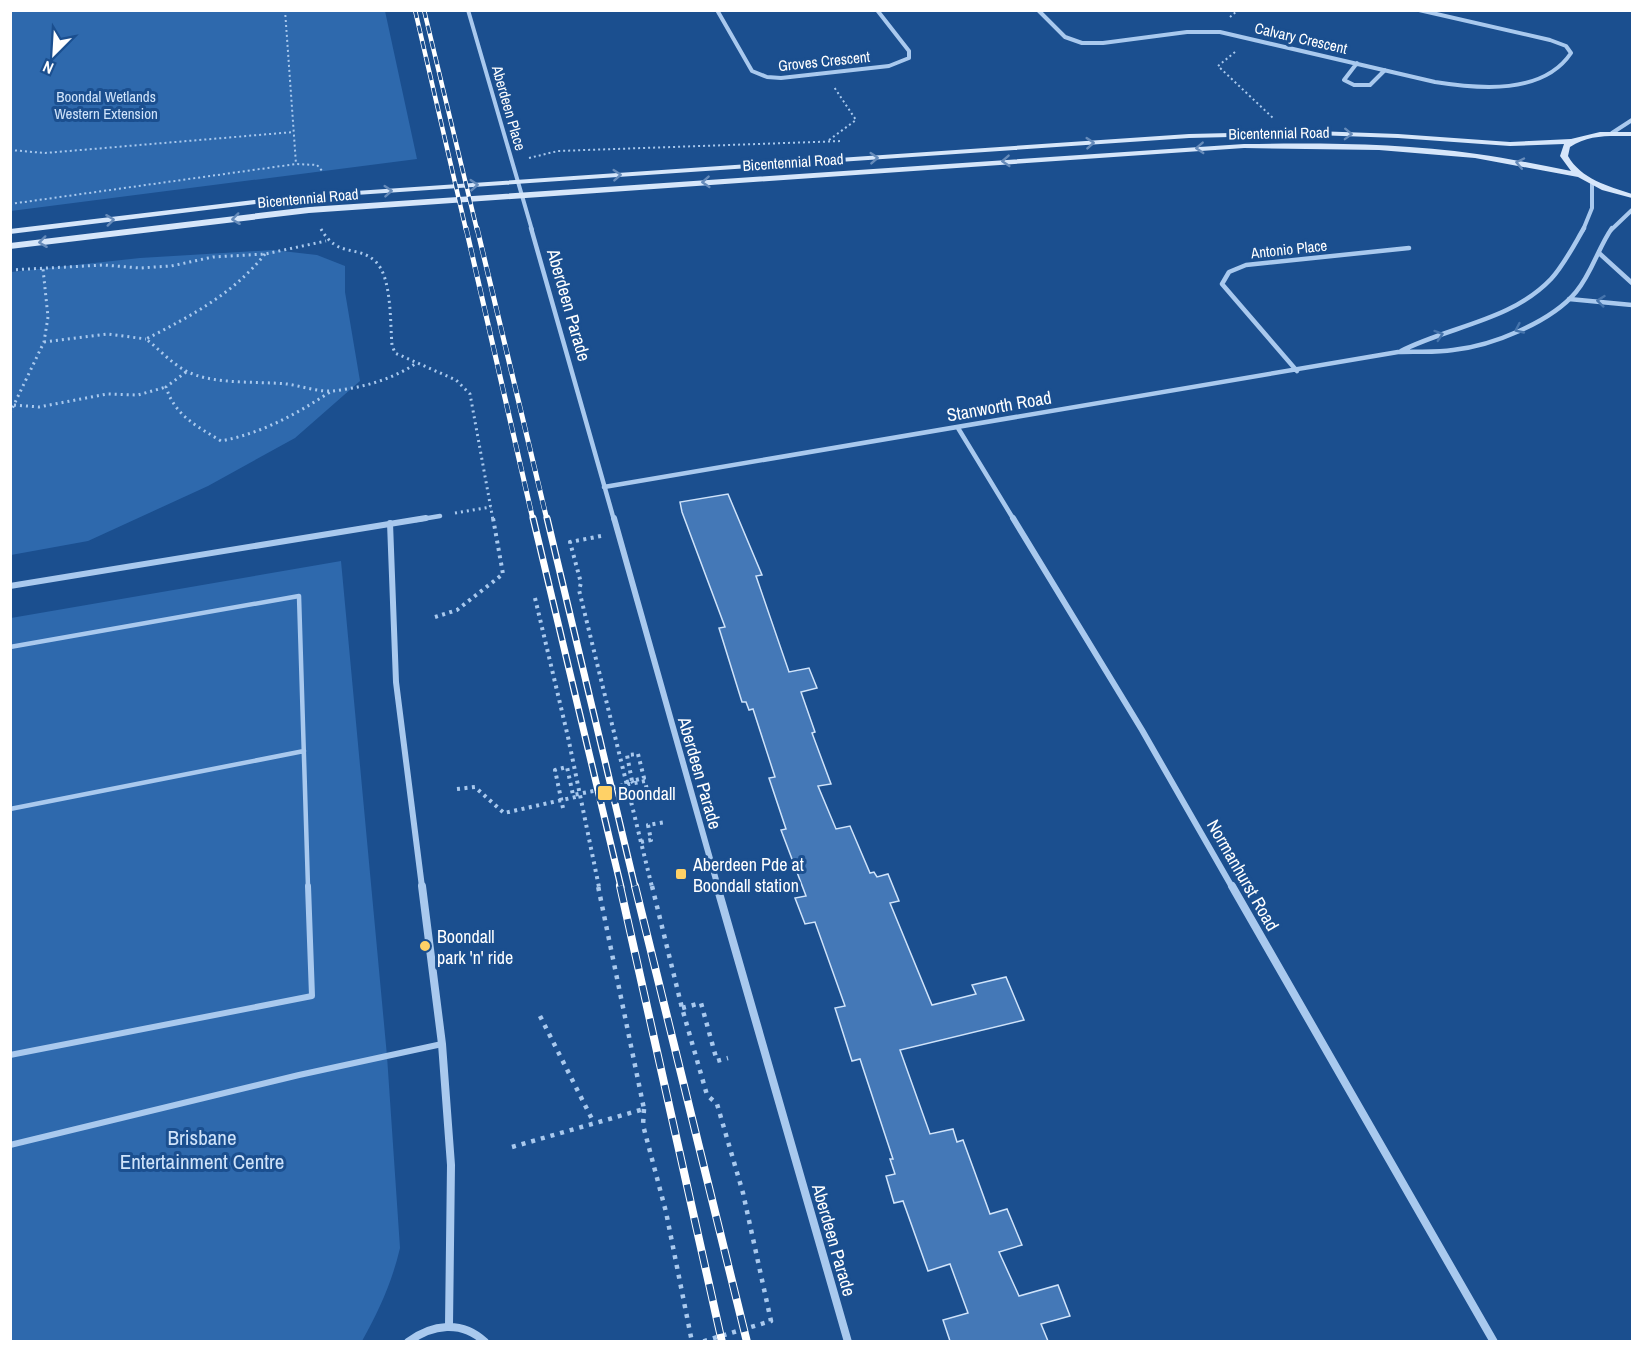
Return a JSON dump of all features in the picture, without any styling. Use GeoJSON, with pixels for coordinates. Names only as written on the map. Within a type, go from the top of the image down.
{"type":"FeatureCollection","features":[{"type":"Feature","properties":{"kind":"main road","name":"Bicentennial Road"},"geometry":{"type":"LineString","coordinates":[[10,232],[297,197],[1201,135],[1315,133],[1510,144],[1570,141],[1595,134],[1632,134]]}},
{"type":"Feature","properties":{"kind":"main road"},"geometry":{"type":"LineString","coordinates":[[1570,141],[1564,148],[1562,157],[1567,166],[1577,175],[1592,184],[1632,196]]}},
{"type":"Feature","properties":{"kind":"main road","name":"Bicentennial Road"},"geometry":{"type":"LineString","coordinates":[[10,246],[309,210],[1175,149],[1346,146],[1436,151],[1512,161],[1577,175]]}},
{"type":"Feature","properties":{"kind":"street","name":"Aberdeen Place"},"geometry":{"type":"LineString","coordinates":[[468,10],[527,212]]}},
{"type":"Feature","properties":{"kind":"street","name":"Groves Crescent"},"geometry":{"type":"LineString","coordinates":[[717,10],[755,74],[781,78],[889,66],[909,57],[909,51],[877,10]]}},
{"type":"Feature","properties":{"kind":"street","name":"Calvary Crescent"},"geometry":{"type":"LineString","coordinates":[[1038,10],[1065,37],[1082,43],[1103,43],[1204,32],[1252,38],[1452,85],[1491,86],[1548,75],[1558,71],[1570,56],[1571,52],[1566,46],[1550,40],[1419,10]]}},
{"type":"Feature","properties":{"kind":"street","name":"Calvary Crescent"},"geometry":{"type":"LineString","coordinates":[[1357,63],[1344,80],[1354,85],[1370,85],[1385,70]]}},
{"type":"Feature","properties":{"kind":"street"},"geometry":{"type":"LineString","coordinates":[[1612,133],[1632,120]]}},
{"type":"Feature","properties":{"kind":"street","name":"Stanworth Road"},"geometry":{"type":"LineString","coordinates":[[1398,352],[1437,335],[1482,322],[1505,312],[1537,292],[1559,269],[1589,219],[1594,202],[1592,184]]}},
{"type":"Feature","properties":{"kind":"street","name":"Stanworth Road"},"geometry":{"type":"LineString","coordinates":[[604,488],[1398,352],[1456,350],[1480,344],[1520,329],[1569,299],[1583,284],[1620,218],[1632,210]]}},
{"type":"Feature","properties":{"kind":"street","name":"Aberdeen Parade"},"geometry":{"type":"LineString","coordinates":[[527,212],[616,532],[848,1341]]}},
{"type":"Feature","properties":{"kind":"street","name":"Antonio Place"},"geometry":{"type":"LineString","coordinates":[[1297,371],[1222,284],[1229,272],[1246,265],[1408,248]]}},
{"type":"Feature","properties":{"kind":"street"},"geometry":{"type":"LineString","coordinates":[[1599,253],[1632,283]]}},
{"type":"Feature","properties":{"kind":"street"},"geometry":{"type":"LineString","coordinates":[[1569,299],[1632,305]]}},
{"type":"Feature","properties":{"kind":"street","name":"Normanhurst Road"},"geometry":{"type":"LineString","coordinates":[[958,428],[1142,730],[1494,1341]]}},
{"type":"Feature","properties":{"kind":"street"},"geometry":{"type":"LineString","coordinates":[[10,586],[440,516]]}},
{"type":"Feature","properties":{"kind":"street"},"geometry":{"type":"LineString","coordinates":[[390,523],[396,682],[442,1044],[452,1165],[450,1325]]}},
{"type":"Feature","properties":{"kind":"street"},"geometry":{"type":"LineString","coordinates":[[408,1341],[432,1328],[450,1325],[467,1329],[484,1341]]}},
{"type":"Feature","properties":{"kind":"lane"},"geometry":{"type":"LineString","coordinates":[[10,647],[299,596],[312,996],[10,1055]]}},
{"type":"Feature","properties":{"kind":"lane"},"geometry":{"type":"LineString","coordinates":[[10,809],[304,752]]}},
{"type":"Feature","properties":{"kind":"lane"},"geometry":{"type":"LineString","coordinates":[[10,1145],[287,1078],[442,1044]]}},
{"type":"Feature","properties":{"kind":"path"},"geometry":{"type":"LineString","coordinates":[[285,10],[296,164]]}},
{"type":"Feature","properties":{"kind":"path"},"geometry":{"type":"LineString","coordinates":[[1252,38],[1218,66],[1278,123]]}},
{"type":"Feature","properties":{"kind":"path"},"geometry":{"type":"LineString","coordinates":[[825,74],[856,120],[829,140]]}},
{"type":"Feature","properties":{"kind":"path"},"geometry":{"type":"LineString","coordinates":[[10,150],[45,153],[294,132]]}},
{"type":"Feature","properties":{"kind":"path"},"geometry":{"type":"LineString","coordinates":[[529,158],[558,151],[829,140],[852,142]]}},
{"type":"Feature","properties":{"kind":"path"},"geometry":{"type":"LineString","coordinates":[[10,204],[296,164],[317,165],[323,172]]}},
{"type":"Feature","properties":{"kind":"path"},"geometry":{"type":"LineString","coordinates":[[321,229],[326,241],[340,250],[372,260],[380,265],[395,353],[415,364],[456,380],[470,394],[503,573],[457,610],[435,617]]}},
{"type":"Feature","properties":{"kind":"path"},"geometry":{"type":"LineString","coordinates":[[10,270],[104,265],[140,268],[171,266],[213,257],[265,254],[326,241]]}},
{"type":"Feature","properties":{"kind":"path"},"geometry":{"type":"LineString","coordinates":[[146,339],[204,309],[234,286],[258,264],[265,254]]}},
{"type":"Feature","properties":{"kind":"path"},"geometry":{"type":"LineString","coordinates":[[10,413],[44,342],[48,317],[42,268]]}},
{"type":"Feature","properties":{"kind":"path"},"geometry":{"type":"LineString","coordinates":[[44,342],[123,332],[146,339],[186,372],[243,382],[289,384],[331,392]]}},
{"type":"Feature","properties":{"kind":"path"},"geometry":{"type":"LineString","coordinates":[[166,387],[170,403],[185,419],[221,441],[253,436],[290,419],[331,392],[370,384],[406,371],[415,364]]}},
{"type":"Feature","properties":{"kind":"path"},"geometry":{"type":"LineString","coordinates":[[14,405],[39,407],[106,394],[138,395],[166,387],[186,372]]}},
{"type":"Feature","properties":{"kind":"path"},"geometry":{"type":"LineString","coordinates":[[440,516],[491,507]]}},
{"type":"Feature","properties":{"kind":"path"},"geometry":{"type":"LineString","coordinates":[[616,532],[570,542],[581,583],[579,591],[682,1008],[707,1095],[717,1104],[743,1193],[771,1321],[701,1341]]}},
{"type":"Feature","properties":{"kind":"path"},"geometry":{"type":"LineString","coordinates":[[535,598],[580,796],[644,1109],[643,1125],[666,1212],[692,1341]]}},
{"type":"Feature","properties":{"kind":"path"},"geometry":{"type":"LineString","coordinates":[[626,782],[644,778],[638,754],[627,755],[633,783]]}},
{"type":"Feature","properties":{"kind":"path"},"geometry":{"type":"LineString","coordinates":[[563,807],[555,770],[567,767],[573,795],[645,782],[646,790]]}},
{"type":"Feature","properties":{"kind":"path"},"geometry":{"type":"LineString","coordinates":[[458,789],[475,786],[504,813],[580,796]]}},
{"type":"Feature","properties":{"kind":"path"},"geometry":{"type":"LineString","coordinates":[[641,842],[651,840],[648,825],[666,822]]}},
{"type":"Feature","properties":{"kind":"path"},"geometry":{"type":"LineString","coordinates":[[682,1008],[701,1003],[717,1061],[728,1059]]}},
{"type":"Feature","properties":{"kind":"path"},"geometry":{"type":"LineString","coordinates":[[540,1017],[594,1123]]}},
{"type":"Feature","properties":{"kind":"path"},"geometry":{"type":"LineString","coordinates":[[512,1147],[644,1109]]}},
{"type":"Feature","properties":{"kind":"green space","name":"Boondal Wetlands Western Extension"},"geometry":{"type":"Polygon","coordinates":[[[10,11],[385,11],[417,159],[11,211],[10,11]]]}},
{"type":"Feature","properties":{"kind":"green space"},"geometry":{"type":"Polygon","coordinates":[[[273,250],[317,255],[345,266],[345,292],[360,381],[295,438],[208,486],[88,541],[11,555],[11,272],[140,258],[273,250]]]}},
{"type":"Feature","properties":{"kind":"green space","name":"Brisbane Entertainment Centre"},"geometry":{"type":"Polygon","coordinates":[[[341,561],[387,1056],[400,1248],[384,1296],[362,1341],[11,1342],[11,618],[341,561]]]}},
{"type":"Feature","properties":{"kind":"building"},"geometry":{"type":"Polygon","coordinates":[[[728,494],[762,575],[756,576],[789,672],[809,668],[817,688],[801,692],[815,732],[812,733],[831,784],[818,786],[836,829],[850,826],[870,873],[874,872],[877,877],[888,874],[899,901],[890,903],[932,1005],[976,994],[972,985],[1006,977],[1024,1020],[900,1050],[930,1134],[953,1129],[957,1142],[963,1140],[990,1214],[1007,1209],[1022,1245],[999,1252],[1019,1296],[1058,1285],[1070,1316],[1041,1324],[1048,1341],[950,1341],[943,1320],[968,1313],[950,1264],[928,1271],[903,1201],[894,1203],[886,1176],[895,1174],[890,1159],[893,1159],[860,1059],[852,1061],[835,1008],[845,1006],[815,922],[805,924],[795,898],[806,896],[781,830],[786,829],[769,778],[775,777],[753,709],[749,710],[746,702],[742,702],[719,628],[725,627],[682,512],[680,502],[728,494]]]}},
{"type":"Feature","properties":{"kind":"railway"},"geometry":{"type":"LineString","coordinates":[[415,10],[466,230]]}},
{"type":"Feature","properties":{"kind":"railway"},"geometry":{"type":"LineString","coordinates":[[424,10],[477,230]]}},
{"type":"Feature","properties":{"kind":"railway"},"geometry":{"type":"LineString","coordinates":[[466,228],[533,520]]}},
{"type":"Feature","properties":{"kind":"railway"},"geometry":{"type":"LineString","coordinates":[[477,228],[547,520]]}},
{"type":"Feature","properties":{"kind":"railway"},"geometry":{"type":"LineString","coordinates":[[533,518],[621,887]]}},
{"type":"Feature","properties":{"kind":"railway"},"geometry":{"type":"LineString","coordinates":[[547,518],[635,887]]}},
{"type":"Feature","properties":{"kind":"railway"},"geometry":{"type":"LineString","coordinates":[[620,886],[722,1342]]}},
{"type":"Feature","properties":{"kind":"railway"},"geometry":{"type":"LineString","coordinates":[[635,886],[747,1342]]}},
{"type":"Feature","properties":{"kind":"place","name":"Boondall"},"geometry":{"type":"Point","coordinates":[605,793]}},
{"type":"Feature","properties":{"kind":"place","name":"Aberdeen Pde at Boondall station"},"geometry":{"type":"Point","coordinates":[681,874]}},
{"type":"Feature","properties":{"kind":"place","name":"Boondall park 'n' ride"},"geometry":{"type":"Point","coordinates":[425,946]}}]}
